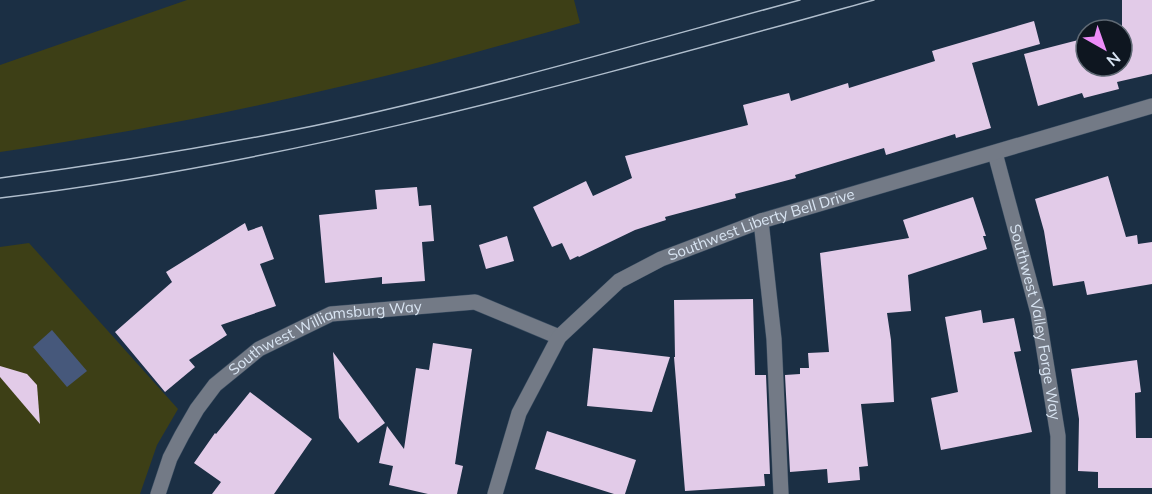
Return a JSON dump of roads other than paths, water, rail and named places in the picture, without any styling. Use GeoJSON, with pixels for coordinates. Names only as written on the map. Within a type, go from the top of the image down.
{"type":"FeatureCollection","features":[{"type":"Feature","properties":{"kind":"street","name":"Southwest Liberty Bell Drive"},"geometry":{"type":"LineString","coordinates":[[495,494],[519,412],[559,337],[619,281],[661,259],[761,221],[1152,106]]}},
{"type":"Feature","properties":{"kind":"street","name":"Southwest Valley Forge Way"},"geometry":{"type":"LineString","coordinates":[[995,153],[1038,313],[1058,436],[1058,494]]}},
{"type":"Feature","properties":{"kind":"street"},"geometry":{"type":"LineString","coordinates":[[761,221],[774,339],[781,494]]}},
{"type":"Feature","properties":{"kind":"street","name":"Southwest Williamsburg Way"},"geometry":{"type":"LineString","coordinates":[[158,494],[170,458],[182,435],[215,385],[259,349],[331,314],[475,302],[559,337]]}},
{"type":"Feature","properties":{"kind":"water"},"geometry":{"type":"Polygon","coordinates":[[[52,330],[87,371],[67,387],[33,347],[52,330]]]}},
{"type":"Feature","properties":{"kind":"tram line"},"geometry":{"type":"LineString","coordinates":[[0,178],[157,155],[313,126],[496,82],[800,0]]}},
{"type":"Feature","properties":{"kind":"tram line"},"geometry":{"type":"LineString","coordinates":[[0,198],[222,163],[332,140],[549,88],[874,0]]}}]}
